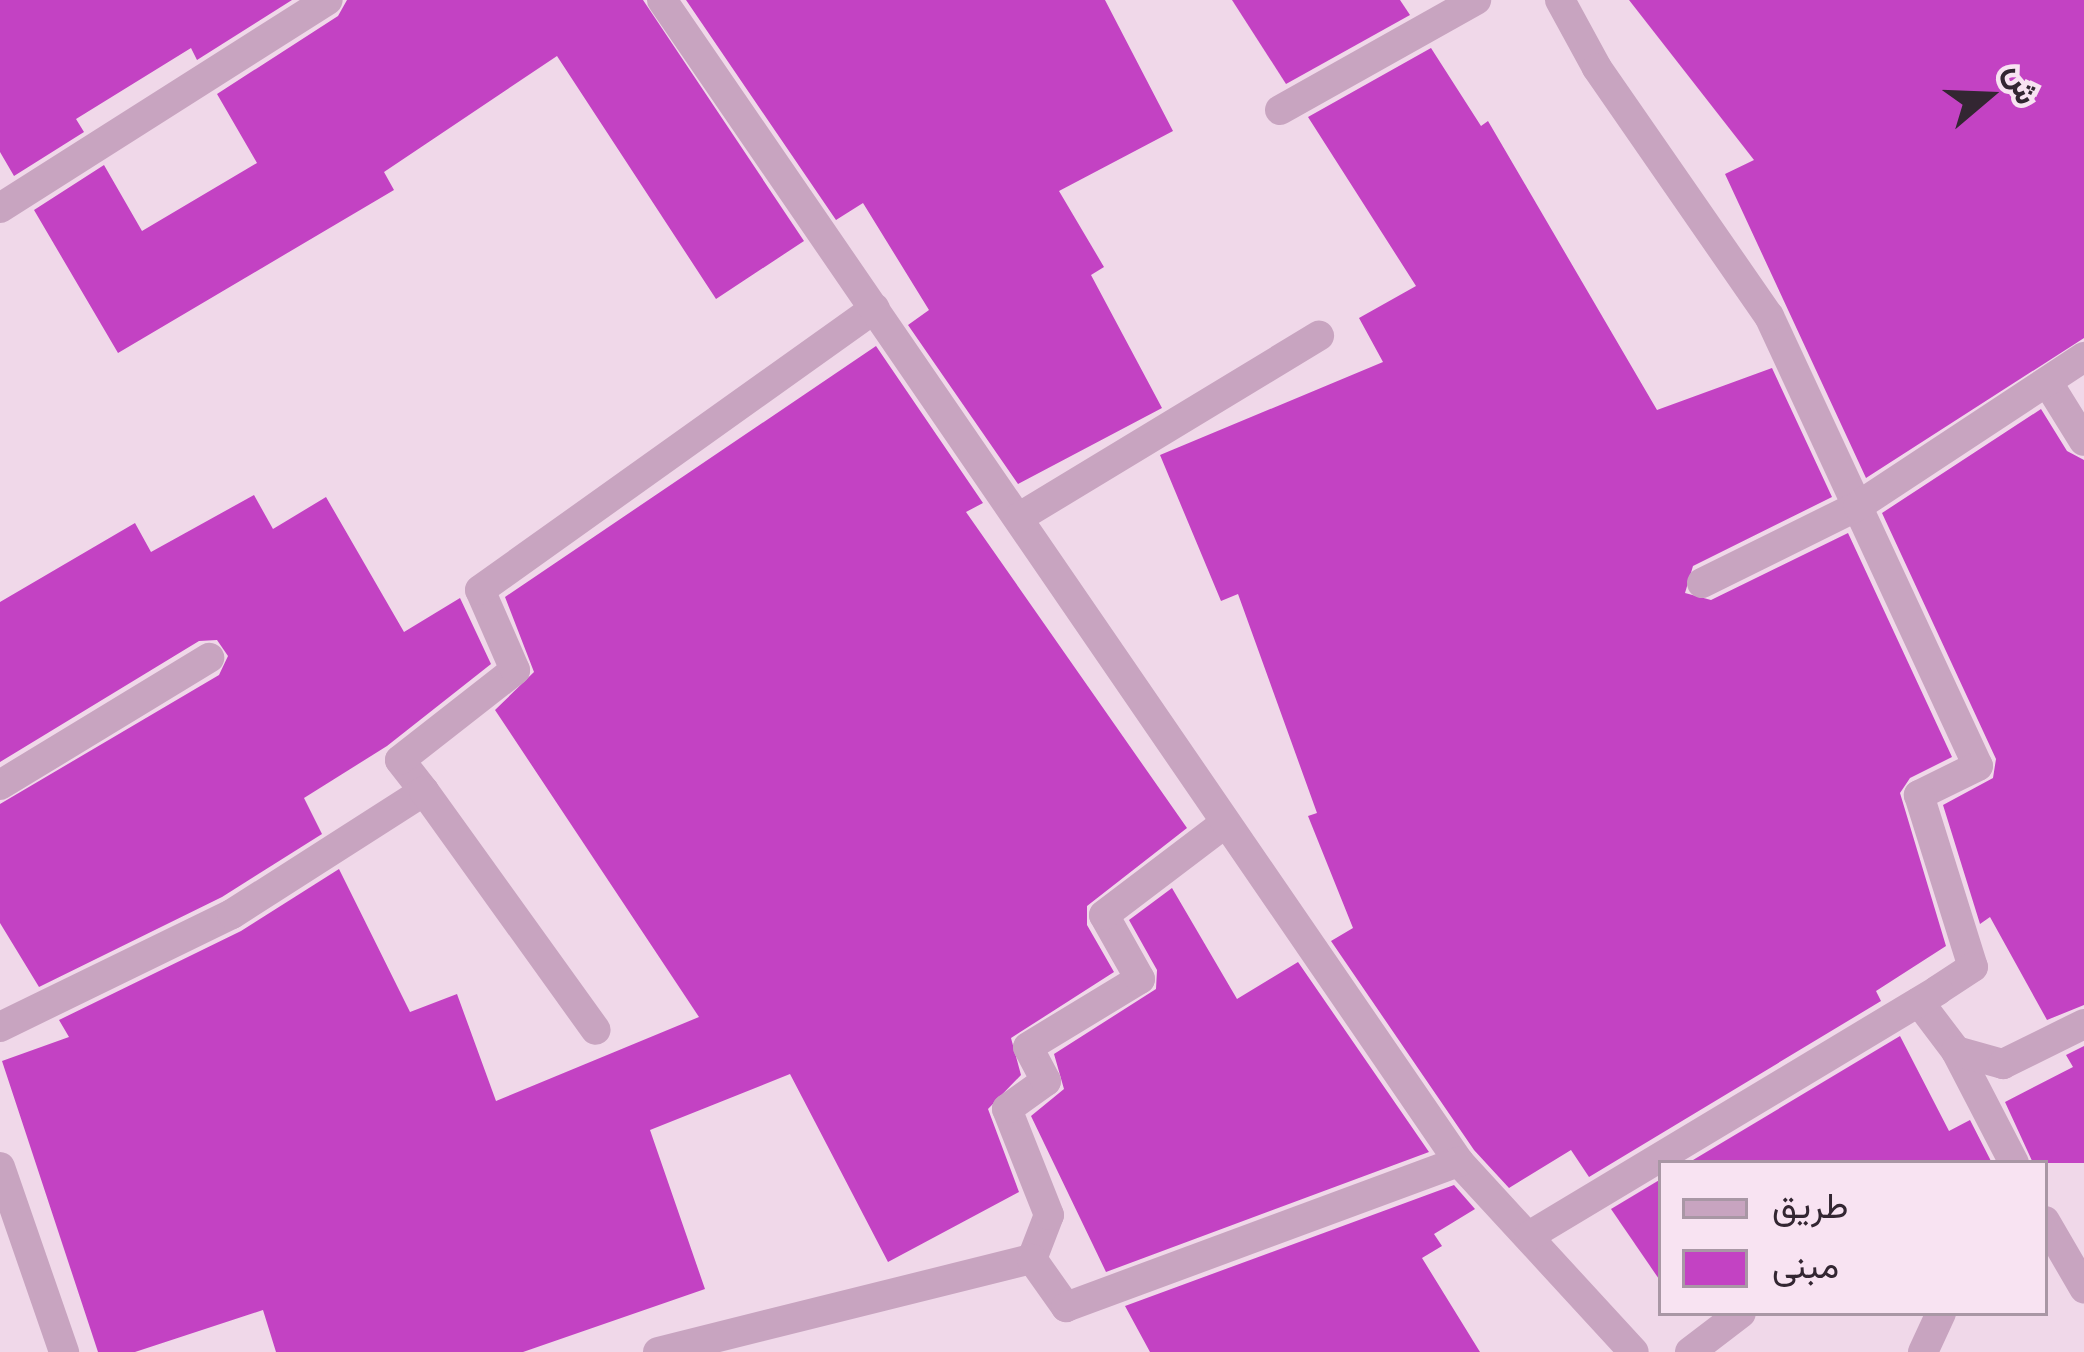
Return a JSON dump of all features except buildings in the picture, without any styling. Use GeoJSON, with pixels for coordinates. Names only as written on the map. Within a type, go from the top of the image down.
{"type":"FeatureCollection","features":[{"type":"Feature","properties":{"kind":"street"},"geometry":{"type":"LineString","coordinates":[[0,208],[328,0]]}},
{"type":"Feature","properties":{"kind":"street"},"geometry":{"type":"LineString","coordinates":[[662,0],[1459,1162],[1634,1352]]}},
{"type":"Feature","properties":{"kind":"street"},"geometry":{"type":"LineString","coordinates":[[1280,110],[1476,0]]}},
{"type":"Feature","properties":{"kind":"street"},"geometry":{"type":"LineString","coordinates":[[1528,1236],[1973,967],[1919,795],[1978,766],[1769,316],[1597,68],[1560,0]]}},
{"type":"Feature","properties":{"kind":"street"},"geometry":{"type":"LineString","coordinates":[[596,1030],[400,760],[515,670],[480,590],[874,308]]}},
{"type":"Feature","properties":{"kind":"street"},"geometry":{"type":"LineString","coordinates":[[1018,518],[1319,335]]}},
{"type":"Feature","properties":{"kind":"street"},"geometry":{"type":"LineString","coordinates":[[1702,583],[1858,506],[2084,357]]}},
{"type":"Feature","properties":{"kind":"street"},"geometry":{"type":"LineString","coordinates":[[2048,383],[2084,441]]}},
{"type":"Feature","properties":{"kind":"street"},"geometry":{"type":"LineString","coordinates":[[0,784],[209,658]]}},
{"type":"Feature","properties":{"kind":"street"},"geometry":{"type":"LineString","coordinates":[[0,1028],[232,914],[424,791]]}},
{"type":"Feature","properties":{"kind":"street"},"geometry":{"type":"LineString","coordinates":[[1032,1259],[1049,1215],[1007,1109],[1046,1081],[1028,1047],[1140,980],[1104,915],[1224,824]]}},
{"type":"Feature","properties":{"kind":"street"},"geometry":{"type":"LineString","coordinates":[[1928,996],[2012,1160]]}},
{"type":"Feature","properties":{"kind":"street"},"geometry":{"type":"LineString","coordinates":[[1956,1052],[2003,1064],[2084,1024]]}},
{"type":"Feature","properties":{"kind":"street"},"geometry":{"type":"LineString","coordinates":[[1032,1259],[1066,1307],[1459,1162]]}},
{"type":"Feature","properties":{"kind":"street"},"geometry":{"type":"LineString","coordinates":[[0,1167],[64,1352]]}},
{"type":"Feature","properties":{"kind":"street"},"geometry":{"type":"LineString","coordinates":[[2048,1226],[2084,1288]]}},
{"type":"Feature","properties":{"kind":"street"},"geometry":{"type":"LineString","coordinates":[[658,1352],[1032,1259]]}},
{"type":"Feature","properties":{"kind":"street"},"geometry":{"type":"LineString","coordinates":[[1690,1352],[1737,1316]]}},
{"type":"Feature","properties":{"kind":"street"},"geometry":{"type":"LineString","coordinates":[[1923,1352],[1939,1316]]}}]}
